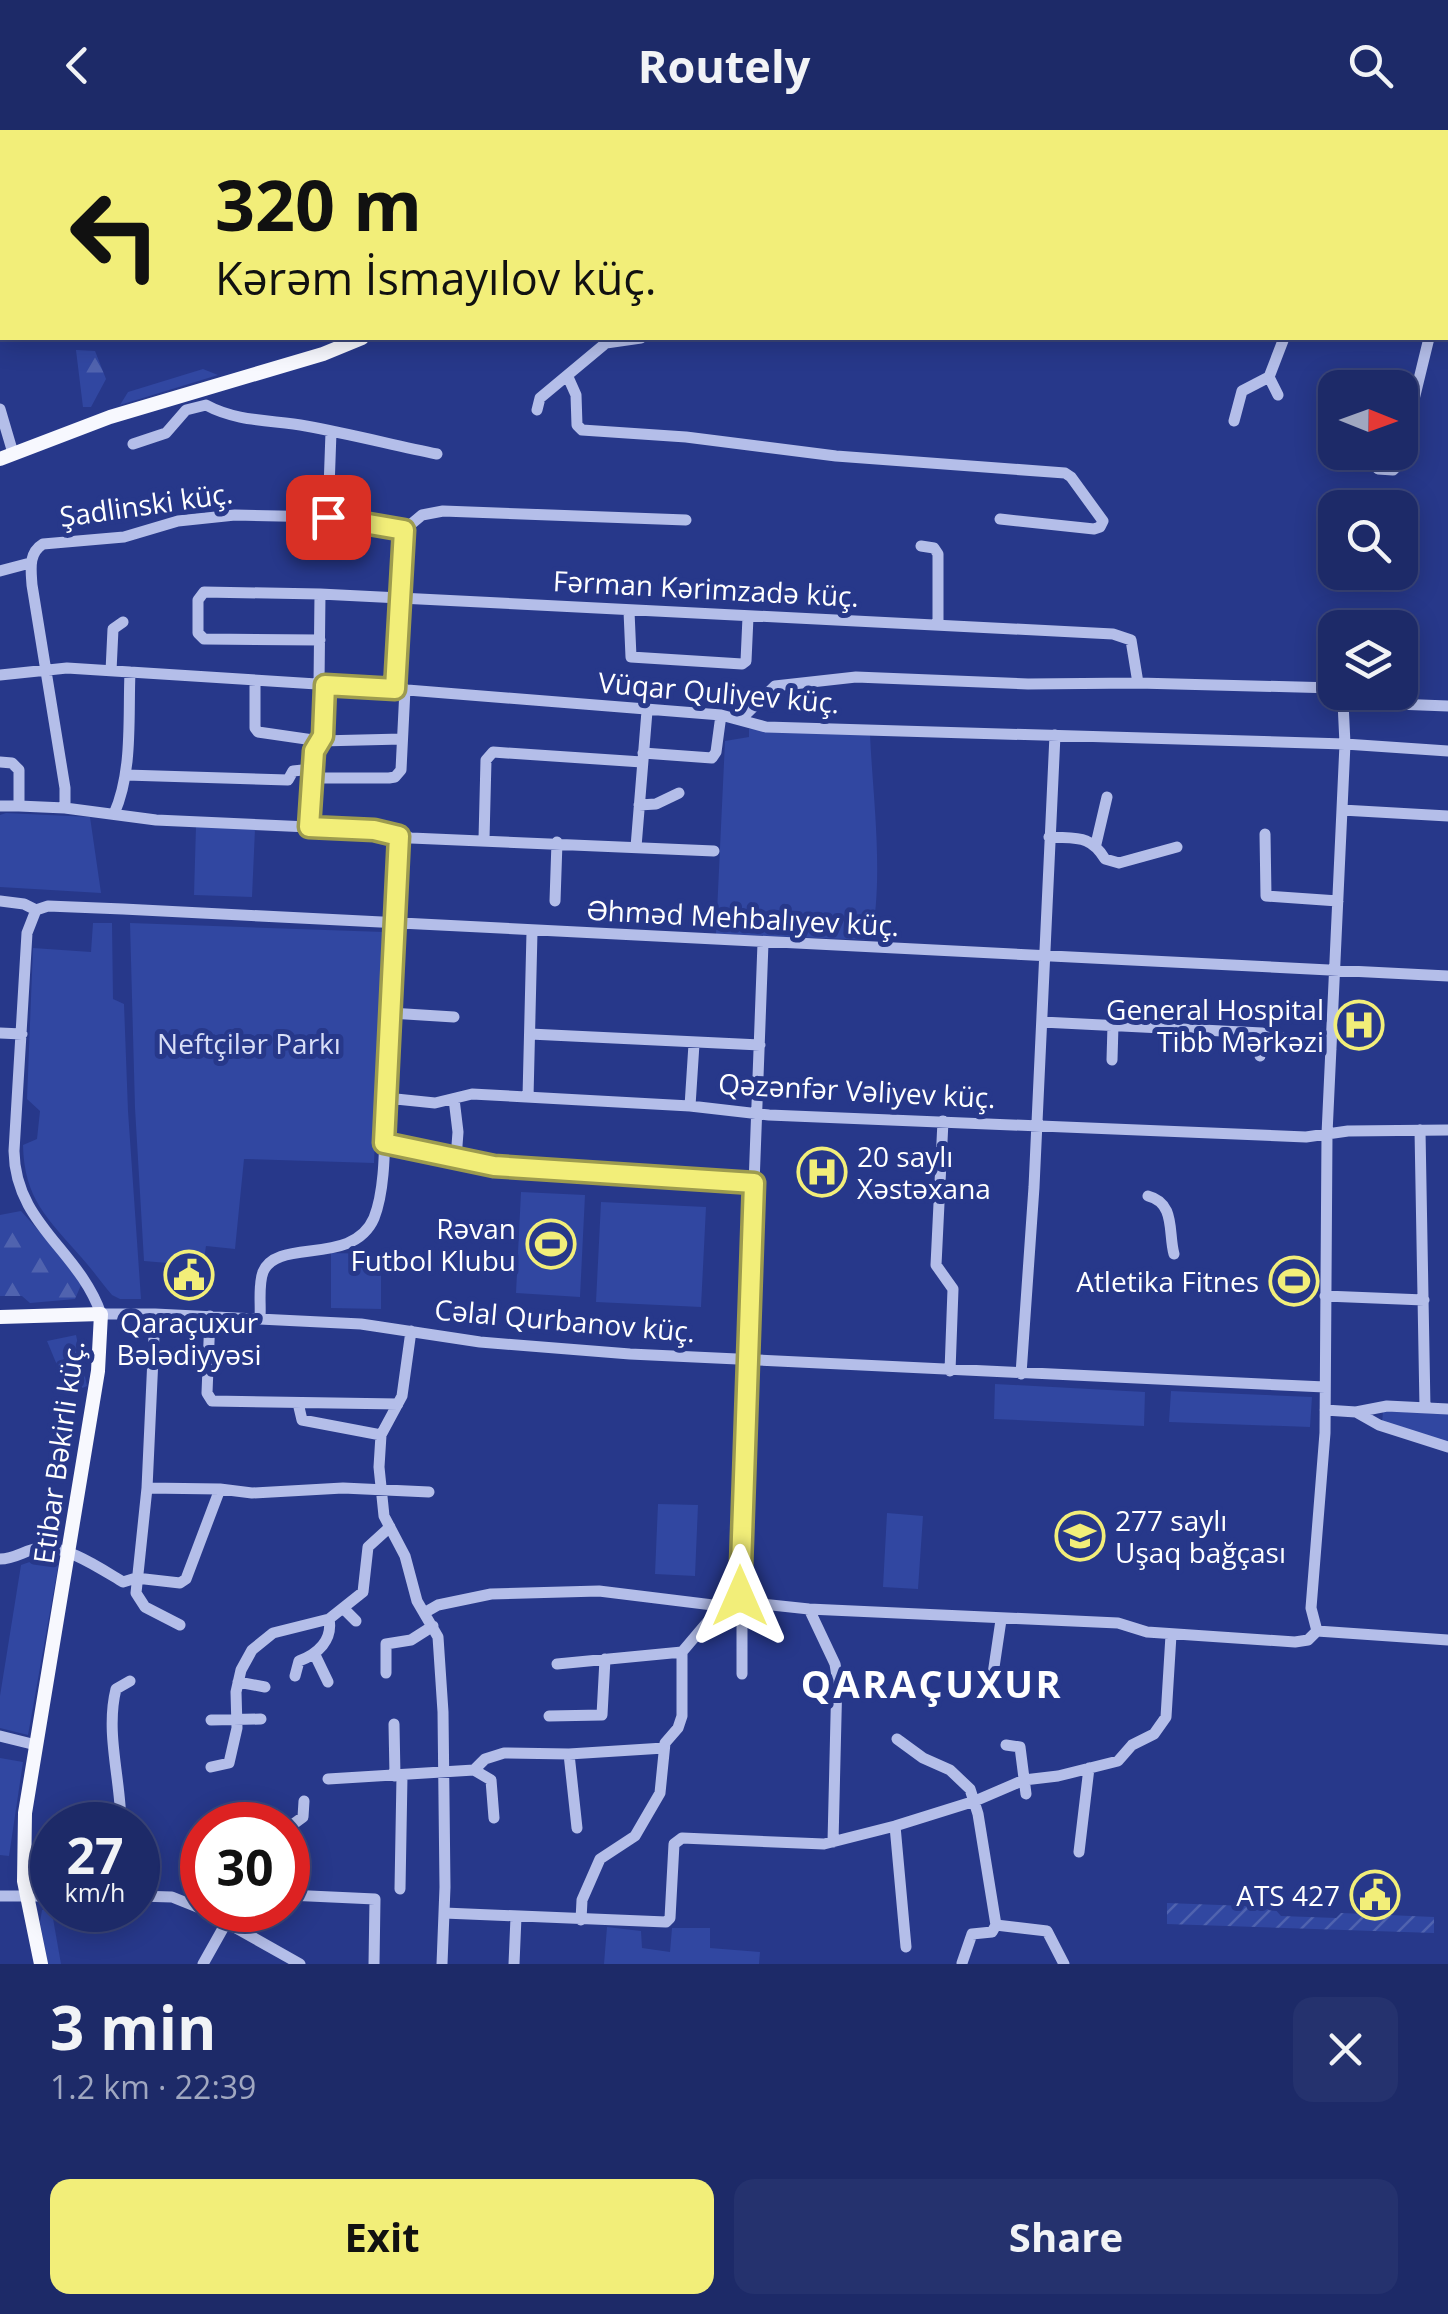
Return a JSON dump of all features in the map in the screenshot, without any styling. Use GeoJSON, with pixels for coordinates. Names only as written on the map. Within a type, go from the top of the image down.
{"type":"FeatureCollection","features":[{"type":"Feature","properties":{"kind":"main road"},"geometry":{"type":"LineString","coordinates":[[6,456],[194,400],[357,340]]}},
{"type":"Feature","properties":{"kind":"main road"},"geometry":{"type":"LineString","coordinates":[[0,1317],[101,1314]]}},
{"type":"Feature","properties":{"kind":"main road","name":"Etibar Bəkirli küç."},"geometry":{"type":"LineString","coordinates":[[41,1964],[26,1895],[23,1840],[98,1371],[101,1314]]}},
{"type":"Feature","properties":{"kind":"street"},"geometry":{"type":"LineString","coordinates":[[537,410],[540,398],[606,343],[627,340]]}},
{"type":"Feature","properties":{"kind":"street"},"geometry":{"type":"LineString","coordinates":[[1234,421],[1242,391],[1268,377],[1283,340]]}},
{"type":"Feature","properties":{"kind":"street"},"geometry":{"type":"LineString","coordinates":[[1418,380],[1428,340]]}},
{"type":"Feature","properties":{"kind":"street"},"geometry":{"type":"LineString","coordinates":[[568,377],[576,395],[576,425],[582,430],[686,437],[836,456],[1065,473],[1102,522],[1094,529],[1000,520]]}},
{"type":"Feature","properties":{"kind":"street"},"geometry":{"type":"LineString","coordinates":[[1268,377],[1278,396]]}},
{"type":"Feature","properties":{"kind":"street"},"geometry":{"type":"LineString","coordinates":[[133,444],[166,432],[194,400],[218,412],[252,420],[437,454]]}},
{"type":"Feature","properties":{"kind":"street"},"geometry":{"type":"LineString","coordinates":[[0,409],[6,456]]}},
{"type":"Feature","properties":{"kind":"street"},"geometry":{"type":"LineString","coordinates":[[328,517],[331,432]]}},
{"type":"Feature","properties":{"kind":"street"},"geometry":{"type":"LineString","coordinates":[[126,775],[288,780],[293,771],[395,778],[401,770],[400,598],[404,530],[422,515],[443,511],[686,520]]}},
{"type":"Feature","properties":{"kind":"street","name":"Şadlinski küç."},"geometry":{"type":"LineString","coordinates":[[0,571],[30,562],[38,546],[44,544],[124,537],[178,521],[235,515],[328,517],[404,530]]}},
{"type":"Feature","properties":{"kind":"street"},"geometry":{"type":"LineString","coordinates":[[921,546],[934,548],[938,554],[938,623]]}},
{"type":"Feature","properties":{"kind":"street"},"geometry":{"type":"LineString","coordinates":[[30,562],[65,808]]}},
{"type":"Feature","properties":{"kind":"street","name":"Fərman Kərimzadə küç."},"geometry":{"type":"LineString","coordinates":[[320,640],[204,640],[198,632],[198,600],[204,592],[320,594],[1123,635],[1131,640],[1138,683]]}},
{"type":"Feature","properties":{"kind":"street"},"geometry":{"type":"LineString","coordinates":[[309,827],[314,751],[324,728],[320,594]]}},
{"type":"Feature","properties":{"kind":"street"},"geometry":{"type":"LineString","coordinates":[[629,611],[631,657],[706,662],[744,663],[748,616]]}},
{"type":"Feature","properties":{"kind":"street"},"geometry":{"type":"LineString","coordinates":[[111,671],[112,629],[123,622]]}},
{"type":"Feature","properties":{"kind":"street"},"geometry":{"type":"LineString","coordinates":[[0,675],[47,670]]}},
{"type":"Feature","properties":{"kind":"street","name":"Vüqar Quliyev küç."},"geometry":{"type":"LineString","coordinates":[[47,670],[400,689],[721,715],[766,727],[1345,744],[1448,751]]}},
{"type":"Feature","properties":{"kind":"street"},"geometry":{"type":"LineString","coordinates":[[114,814],[126,775],[130,672]]}},
{"type":"Feature","properties":{"kind":"street"},"geometry":{"type":"LineString","coordinates":[[740,720],[774,686],[856,676],[1028,684],[1318,688]]}},
{"type":"Feature","properties":{"kind":"street"},"geometry":{"type":"LineString","coordinates":[[255,681],[258,732],[320,741],[402,739]]}},
{"type":"Feature","properties":{"kind":"street"},"geometry":{"type":"LineString","coordinates":[[1418,703],[1448,706]]}},
{"type":"Feature","properties":{"kind":"street"},"geometry":{"type":"LineString","coordinates":[[1317,1631],[1311,1608],[1325,1410],[1327,1134],[1345,744],[1343,710]]}},
{"type":"Feature","properties":{"kind":"street"},"geometry":{"type":"LineString","coordinates":[[636,847],[647,711]]}},
{"type":"Feature","properties":{"kind":"street"},"geometry":{"type":"LineString","coordinates":[[484,839],[486,760],[493,752],[712,758],[721,715]]}},
{"type":"Feature","properties":{"kind":"street"},"geometry":{"type":"LineString","coordinates":[[1021,1374],[1038,1125],[1054,735]]}},
{"type":"Feature","properties":{"kind":"street"},"geometry":{"type":"LineString","coordinates":[[0,762],[17,766],[18,806]]}},
{"type":"Feature","properties":{"kind":"street"},"geometry":{"type":"LineString","coordinates":[[639,805],[656,804],[679,793]]}},
{"type":"Feature","properties":{"kind":"street"},"geometry":{"type":"LineString","coordinates":[[1096,844],[1107,797]]}},
{"type":"Feature","properties":{"kind":"street"},"geometry":{"type":"LineString","coordinates":[[0,806],[65,808],[156,820],[374,830],[399,836],[714,850]]}},
{"type":"Feature","properties":{"kind":"street"},"geometry":{"type":"LineString","coordinates":[[1342,810],[1448,816]]}},
{"type":"Feature","properties":{"kind":"street"},"geometry":{"type":"LineString","coordinates":[[1265,834],[1266,896],[1338,901]]}},
{"type":"Feature","properties":{"kind":"street"},"geometry":{"type":"LineString","coordinates":[[260,1318],[261,1278],[272,1261],[286,1254],[338,1248],[370,1225],[378,1197],[384,1143],[399,836]]}},
{"type":"Feature","properties":{"kind":"street"},"geometry":{"type":"LineString","coordinates":[[1050,836],[1096,844],[1106,859],[1118,863],[1177,847]]}},
{"type":"Feature","properties":{"kind":"street"},"geometry":{"type":"LineString","coordinates":[[555,901],[557,842]]}},
{"type":"Feature","properties":{"kind":"street","name":"Əhməd Mehbalıyev küç."},"geometry":{"type":"LineString","coordinates":[[0,901],[36,910],[48,906],[107,908],[1448,976]]}},
{"type":"Feature","properties":{"kind":"street","name":"Etibar Bəkirli küç."},"geometry":{"type":"LineString","coordinates":[[36,910],[27,933],[14,1151],[18,1186],[28,1209],[81,1273],[101,1314]]}},
{"type":"Feature","properties":{"kind":"street"},"geometry":{"type":"LineString","coordinates":[[528,1096],[532,932]]}},
{"type":"Feature","properties":{"kind":"street"},"geometry":{"type":"LineString","coordinates":[[742,1674],[739,1587],[763,943]]}},
{"type":"Feature","properties":{"kind":"street"},"geometry":{"type":"LineString","coordinates":[[390,1013],[454,1017]]}},
{"type":"Feature","properties":{"kind":"street"},"geometry":{"type":"LineString","coordinates":[[1042,1022],[1262,1033],[1331,1049]]}},
{"type":"Feature","properties":{"kind":"street"},"geometry":{"type":"LineString","coordinates":[[1112,1025],[1112,1060]]}},
{"type":"Feature","properties":{"kind":"street"},"geometry":{"type":"LineString","coordinates":[[0,1033],[22,1034]]}},
{"type":"Feature","properties":{"kind":"street"},"geometry":{"type":"LineString","coordinates":[[1260,1056],[1262,1033]]}},
{"type":"Feature","properties":{"kind":"street"},"geometry":{"type":"LineString","coordinates":[[530,1034],[760,1045]]}},
{"type":"Feature","properties":{"kind":"street"},"geometry":{"type":"LineString","coordinates":[[690,1106],[694,1044]]}},
{"type":"Feature","properties":{"kind":"street","name":"Qəzənfər Vəliyev küç."},"geometry":{"type":"LineString","coordinates":[[386,1098],[435,1102],[472,1094],[528,1096],[757,1113],[1306,1136],[1448,1130]]}},
{"type":"Feature","properties":{"kind":"street"},"geometry":{"type":"LineString","coordinates":[[454,1099],[456,1160]]}},
{"type":"Feature","properties":{"kind":"street"},"geometry":{"type":"LineString","coordinates":[[943,1121],[936,1264],[954,1289],[950,1370]]}},
{"type":"Feature","properties":{"kind":"street"},"geometry":{"type":"LineString","coordinates":[[1420,1130],[1425,1408]]}},
{"type":"Feature","properties":{"kind":"street"},"geometry":{"type":"LineString","coordinates":[[384,1143],[494,1166],[754,1183]]}},
{"type":"Feature","properties":{"kind":"street"},"geometry":{"type":"LineString","coordinates":[[0,1148],[14,1151]]}},
{"type":"Feature","properties":{"kind":"street"},"geometry":{"type":"LineString","coordinates":[[1148,1196],[1157,1198],[1169,1216],[1174,1254]]}},
{"type":"Feature","properties":{"kind":"street"},"geometry":{"type":"LineString","coordinates":[[1325,1296],[1424,1300]]}},
{"type":"Feature","properties":{"kind":"street","name":"Cəlal Qurbanov küç."},"geometry":{"type":"LineString","coordinates":[[101,1314],[361,1324],[480,1342],[746,1359],[1325,1387]]}},
{"type":"Feature","properties":{"kind":"street"},"geometry":{"type":"LineString","coordinates":[[155,1314],[147,1488],[137,1598],[145,1607],[180,1625]]}},
{"type":"Feature","properties":{"kind":"street"},"geometry":{"type":"LineString","coordinates":[[210,1316],[210,1399],[398,1404]]}},
{"type":"Feature","properties":{"kind":"street"},"geometry":{"type":"LineString","coordinates":[[411,1330],[398,1404],[381,1435],[378,1451],[384,1516],[405,1556],[412,1589],[438,1637],[442,1683],[442,1964]]}},
{"type":"Feature","properties":{"kind":"street"},"geometry":{"type":"LineString","coordinates":[[298,1403],[302,1420],[381,1435]]}},
{"type":"Feature","properties":{"kind":"street"},"geometry":{"type":"LineString","coordinates":[[1325,1410],[1356,1412],[1387,1406],[1448,1409]]}},
{"type":"Feature","properties":{"kind":"street"},"geometry":{"type":"LineString","coordinates":[[1356,1412],[1379,1426],[1448,1447]]}},
{"type":"Feature","properties":{"kind":"street"},"geometry":{"type":"LineString","coordinates":[[147,1488],[252,1494],[343,1488],[429,1492]]}},
{"type":"Feature","properties":{"kind":"street"},"geometry":{"type":"LineString","coordinates":[[0,1559],[14,1559],[40,1548],[69,1554],[122,1582],[136,1578],[183,1582],[220,1490]]}},
{"type":"Feature","properties":{"kind":"street"},"geometry":{"type":"LineString","coordinates":[[211,1768],[228,1763],[238,1718],[238,1682],[246,1659],[260,1641],[279,1631],[329,1619],[363,1592],[368,1546],[390,1527]]}},
{"type":"Feature","properties":{"kind":"street"},"geometry":{"type":"LineString","coordinates":[[424,1612],[470,1596],[600,1592],[722,1606],[742,1602],[1001,1620],[1118,1623],[1171,1635],[1295,1642],[1308,1640],[1317,1631],[1448,1640]]}},
{"type":"Feature","properties":{"kind":"street"},"geometry":{"type":"LineString","coordinates":[[581,1920],[582,1900],[600,1859],[634,1836],[660,1793],[664,1748],[682,1716],[682,1652],[722,1606]]}},
{"type":"Feature","properties":{"kind":"street"},"geometry":{"type":"LineString","coordinates":[[343,1608],[356,1621]]}},
{"type":"Feature","properties":{"kind":"street"},"geometry":{"type":"LineString","coordinates":[[809,1609],[836,1676],[833,1842]]}},
{"type":"Feature","properties":{"kind":"street"},"geometry":{"type":"LineString","coordinates":[[295,1676],[299,1662],[316,1655],[330,1633],[329,1619]]}},
{"type":"Feature","properties":{"kind":"street"},"geometry":{"type":"LineString","coordinates":[[994,1674],[1001,1620]]}},
{"type":"Feature","properties":{"kind":"street"},"geometry":{"type":"LineString","coordinates":[[386,1673],[386,1644],[412,1640],[433,1626]]}},
{"type":"Feature","properties":{"kind":"street"},"geometry":{"type":"LineString","coordinates":[[444,1912],[666,1922],[670,1918],[674,1844],[682,1838],[833,1842],[975,1801],[1024,1780],[1122,1758],[1132,1745],[1154,1734],[1162,1722],[1168,1704],[1171,1635]]}},
{"type":"Feature","properties":{"kind":"street"},"geometry":{"type":"LineString","coordinates":[[557,1664],[682,1652]]}},
{"type":"Feature","properties":{"kind":"street"},"geometry":{"type":"LineString","coordinates":[[316,1655],[328,1682]]}},
{"type":"Feature","properties":{"kind":"street"},"geometry":{"type":"LineString","coordinates":[[549,1716],[602,1715],[604,1659]]}},
{"type":"Feature","properties":{"kind":"street"},"geometry":{"type":"LineString","coordinates":[[120,1802],[112,1734],[114,1696],[116,1689],[130,1681]]}},
{"type":"Feature","properties":{"kind":"street"},"geometry":{"type":"LineString","coordinates":[[238,1682],[265,1687]]}},
{"type":"Feature","properties":{"kind":"street"},"geometry":{"type":"LineString","coordinates":[[211,1720],[260,1719]]}},
{"type":"Feature","properties":{"kind":"street"},"geometry":{"type":"LineString","coordinates":[[394,1724],[400,1889]]}},
{"type":"Feature","properties":{"kind":"street"},"geometry":{"type":"LineString","coordinates":[[0,1736],[36,1745]]}},
{"type":"Feature","properties":{"kind":"street"},"geometry":{"type":"LineString","coordinates":[[896,1739],[962,1778],[975,1801],[996,1924],[992,1932],[972,1934],[962,1964]]}},
{"type":"Feature","properties":{"kind":"street"},"geometry":{"type":"LineString","coordinates":[[1006,1745],[1020,1747],[1026,1794]]}},
{"type":"Feature","properties":{"kind":"street"},"geometry":{"type":"LineString","coordinates":[[328,1779],[474,1770],[493,1755],[664,1748]]}},
{"type":"Feature","properties":{"kind":"street"},"geometry":{"type":"LineString","coordinates":[[569,1754],[578,1828]]}},
{"type":"Feature","properties":{"kind":"street"},"geometry":{"type":"LineString","coordinates":[[1079,1852],[1089,1768]]}},
{"type":"Feature","properties":{"kind":"street"},"geometry":{"type":"LineString","coordinates":[[474,1770],[492,1780],[494,1818]]}},
{"type":"Feature","properties":{"kind":"street"},"geometry":{"type":"LineString","coordinates":[[895,1826],[906,1948]]}},
{"type":"Feature","properties":{"kind":"street"},"geometry":{"type":"LineString","coordinates":[[0,1896],[30,1895]]}},
{"type":"Feature","properties":{"kind":"street"},"geometry":{"type":"LineString","coordinates":[[310,1896],[375,1900],[374,1964]]}},
{"type":"Feature","properties":{"kind":"street"},"geometry":{"type":"LineString","coordinates":[[514,1964],[516,1917]]}},
{"type":"Feature","properties":{"kind":"street"},"geometry":{"type":"LineString","coordinates":[[996,1924],[1047,1930],[1064,1964]]}},
{"type":"Feature","properties":{"kind":"street"},"geometry":{"type":"LineString","coordinates":[[204,1964],[221,1932]]}},
{"type":"Feature","properties":{"kind":"street"},"geometry":{"type":"LineString","coordinates":[[244,1932],[300,1964]]}},
{"type":"Feature","properties":{"kind":"green space"},"geometry":{"type":"Polygon","coordinates":[[[76,350],[95,351],[106,379],[91,407],[83,407],[76,350]]]}},
{"type":"Feature","properties":{"kind":"green space"},"geometry":{"type":"Polygon","coordinates":[[[203,369],[218,375],[120,405],[128,392],[203,369]]]}},
{"type":"Feature","properties":{"kind":"green space"},"geometry":{"type":"Polygon","coordinates":[[[749,729],[870,735],[877,864],[871,940],[716,934],[725,741],[749,737],[749,729]]]}},
{"type":"Feature","properties":{"kind":"green space"},"geometry":{"type":"Polygon","coordinates":[[[0,815],[90,817],[101,893],[0,887],[0,815]]]}},
{"type":"Feature","properties":{"kind":"green space"},"geometry":{"type":"Polygon","coordinates":[[[196,826],[255,829],[252,897],[194,895],[196,826]]]}},
{"type":"Feature","properties":{"kind":"green space"},"geometry":{"type":"Polygon","coordinates":[[[93,923],[112,923],[113,999],[124,1004],[141,1299],[112,1295],[40,1207],[24,1164],[23,1145],[37,1139],[40,1111],[27,1099],[33,948],[91,952],[93,923]]]}},
{"type":"Feature","properties":{"kind":"green space","name":"Neftçilər Parkı"},"geometry":{"type":"Polygon","coordinates":[[[130,923],[384,932],[374,1163],[244,1159],[235,1249],[206,1246],[203,1266],[144,1261],[130,923]]]}},
{"type":"Feature","properties":{"kind":"green space","name":"Rəvan Futbol Klubu"},"geometry":{"type":"Polygon","coordinates":[[[521,1192],[585,1195],[580,1297],[516,1293],[521,1192]]]}},
{"type":"Feature","properties":{"kind":"green space"},"geometry":{"type":"Polygon","coordinates":[[[601,1202],[706,1207],[701,1307],[596,1302],[601,1202]]]}},
{"type":"Feature","properties":{"kind":"green space"},"geometry":{"type":"Polygon","coordinates":[[[21,1211],[74,1270],[81,1285],[75,1299],[30,1303],[22,1296],[0,1296],[0,1215],[21,1211]]]}},
{"type":"Feature","properties":{"kind":"green space"},"geometry":{"type":"Polygon","coordinates":[[[331,1253],[381,1254],[381,1309],[331,1308],[331,1253]]]}},
{"type":"Feature","properties":{"kind":"green space"},"geometry":{"type":"Polygon","coordinates":[[[76,1335],[87,1386],[69,1394],[47,1341],[76,1335]]]}},
{"type":"Feature","properties":{"kind":"green space"},"geometry":{"type":"Polygon","coordinates":[[[995,1384],[1145,1392],[1144,1426],[994,1419],[995,1384]]]}},
{"type":"Feature","properties":{"kind":"green space"},"geometry":{"type":"Polygon","coordinates":[[[1171,1391],[1312,1397],[1310,1427],[1169,1422],[1171,1391]]]}},
{"type":"Feature","properties":{"kind":"green space"},"geometry":{"type":"Polygon","coordinates":[[[1383,1411],[1448,1414],[1448,1443],[1382,1424],[1383,1411]]]}},
{"type":"Feature","properties":{"kind":"green space"},"geometry":{"type":"Polygon","coordinates":[[[658,1504],[698,1505],[695,1576],[655,1574],[658,1504]]]}},
{"type":"Feature","properties":{"kind":"green space"},"geometry":{"type":"Polygon","coordinates":[[[887,1513],[923,1516],[918,1589],[883,1587],[887,1513]]]}},
{"type":"Feature","properties":{"kind":"green space"},"geometry":{"type":"Polygon","coordinates":[[[44,1557],[59,1561],[28,1735],[0,1728],[0,1696],[21,1565],[44,1557]]]}},
{"type":"Feature","properties":{"kind":"green space"},"geometry":{"type":"Polygon","coordinates":[[[0,1758],[23,1762],[9,1856],[0,1855],[0,1758]]]}},
{"type":"Feature","properties":{"kind":"green space"},"geometry":{"type":"Polygon","coordinates":[[[1167,1903],[1273,1907],[1281,1916],[1336,1918],[1341,1913],[1434,1917],[1434,1933],[1167,1924],[1167,1903]]]}},
{"type":"Feature","properties":{"kind":"green space"},"geometry":{"type":"Polygon","coordinates":[[[607,1927],[641,1931],[642,1948],[670,1952],[672,1928],[710,1928],[710,1948],[760,1952],[759,1964],[604,1964],[607,1927]]]}},
{"type":"Feature","properties":{"kind":"green space"},"geometry":{"type":"Polygon","coordinates":[[[42,1932],[55,1932],[61,1964],[48,1964],[42,1932]]]}},
{"type":"Feature","properties":{"kind":"place","name":"General Hospital Tibb Mərkəzi"},"geometry":{"type":"Point","coordinates":[1359,1025]}},
{"type":"Feature","properties":{"kind":"place","name":"20 saylı Xəstəxana"},"geometry":{"type":"Point","coordinates":[822,1172]}},
{"type":"Feature","properties":{"kind":"place","name":"Rəvan Futbol Klubu"},"geometry":{"type":"Point","coordinates":[551,1244]}},
{"type":"Feature","properties":{"kind":"place","name":"Qaraçuxur Bələdiyyəsi"},"geometry":{"type":"Point","coordinates":[189,1275]}},
{"type":"Feature","properties":{"kind":"place","name":"Atletika Fitnes"},"geometry":{"type":"Point","coordinates":[1294,1281]}},
{"type":"Feature","properties":{"kind":"place","name":"277 saylı Uşaq bağçası"},"geometry":{"type":"Point","coordinates":[1080,1536]}},
{"type":"Feature","properties":{"kind":"place","name":"ATS 427"},"geometry":{"type":"Point","coordinates":[1375,1895]}},
{"type":"Feature","properties":{"kind":"district","name":"QARAÇUXUR"},"geometry":{"type":"Point","coordinates":[932,1683]}},
{"type":"Feature","properties":{"kind":"route"},"geometry":{"type":"LineString","coordinates":[[328,517],[404,530],[395,689],[325,685],[324,728],[314,751],[309,827],[382,830],[399,836],[384,1143],[494,1166],[754,1183],[740,1596]]}}]}
